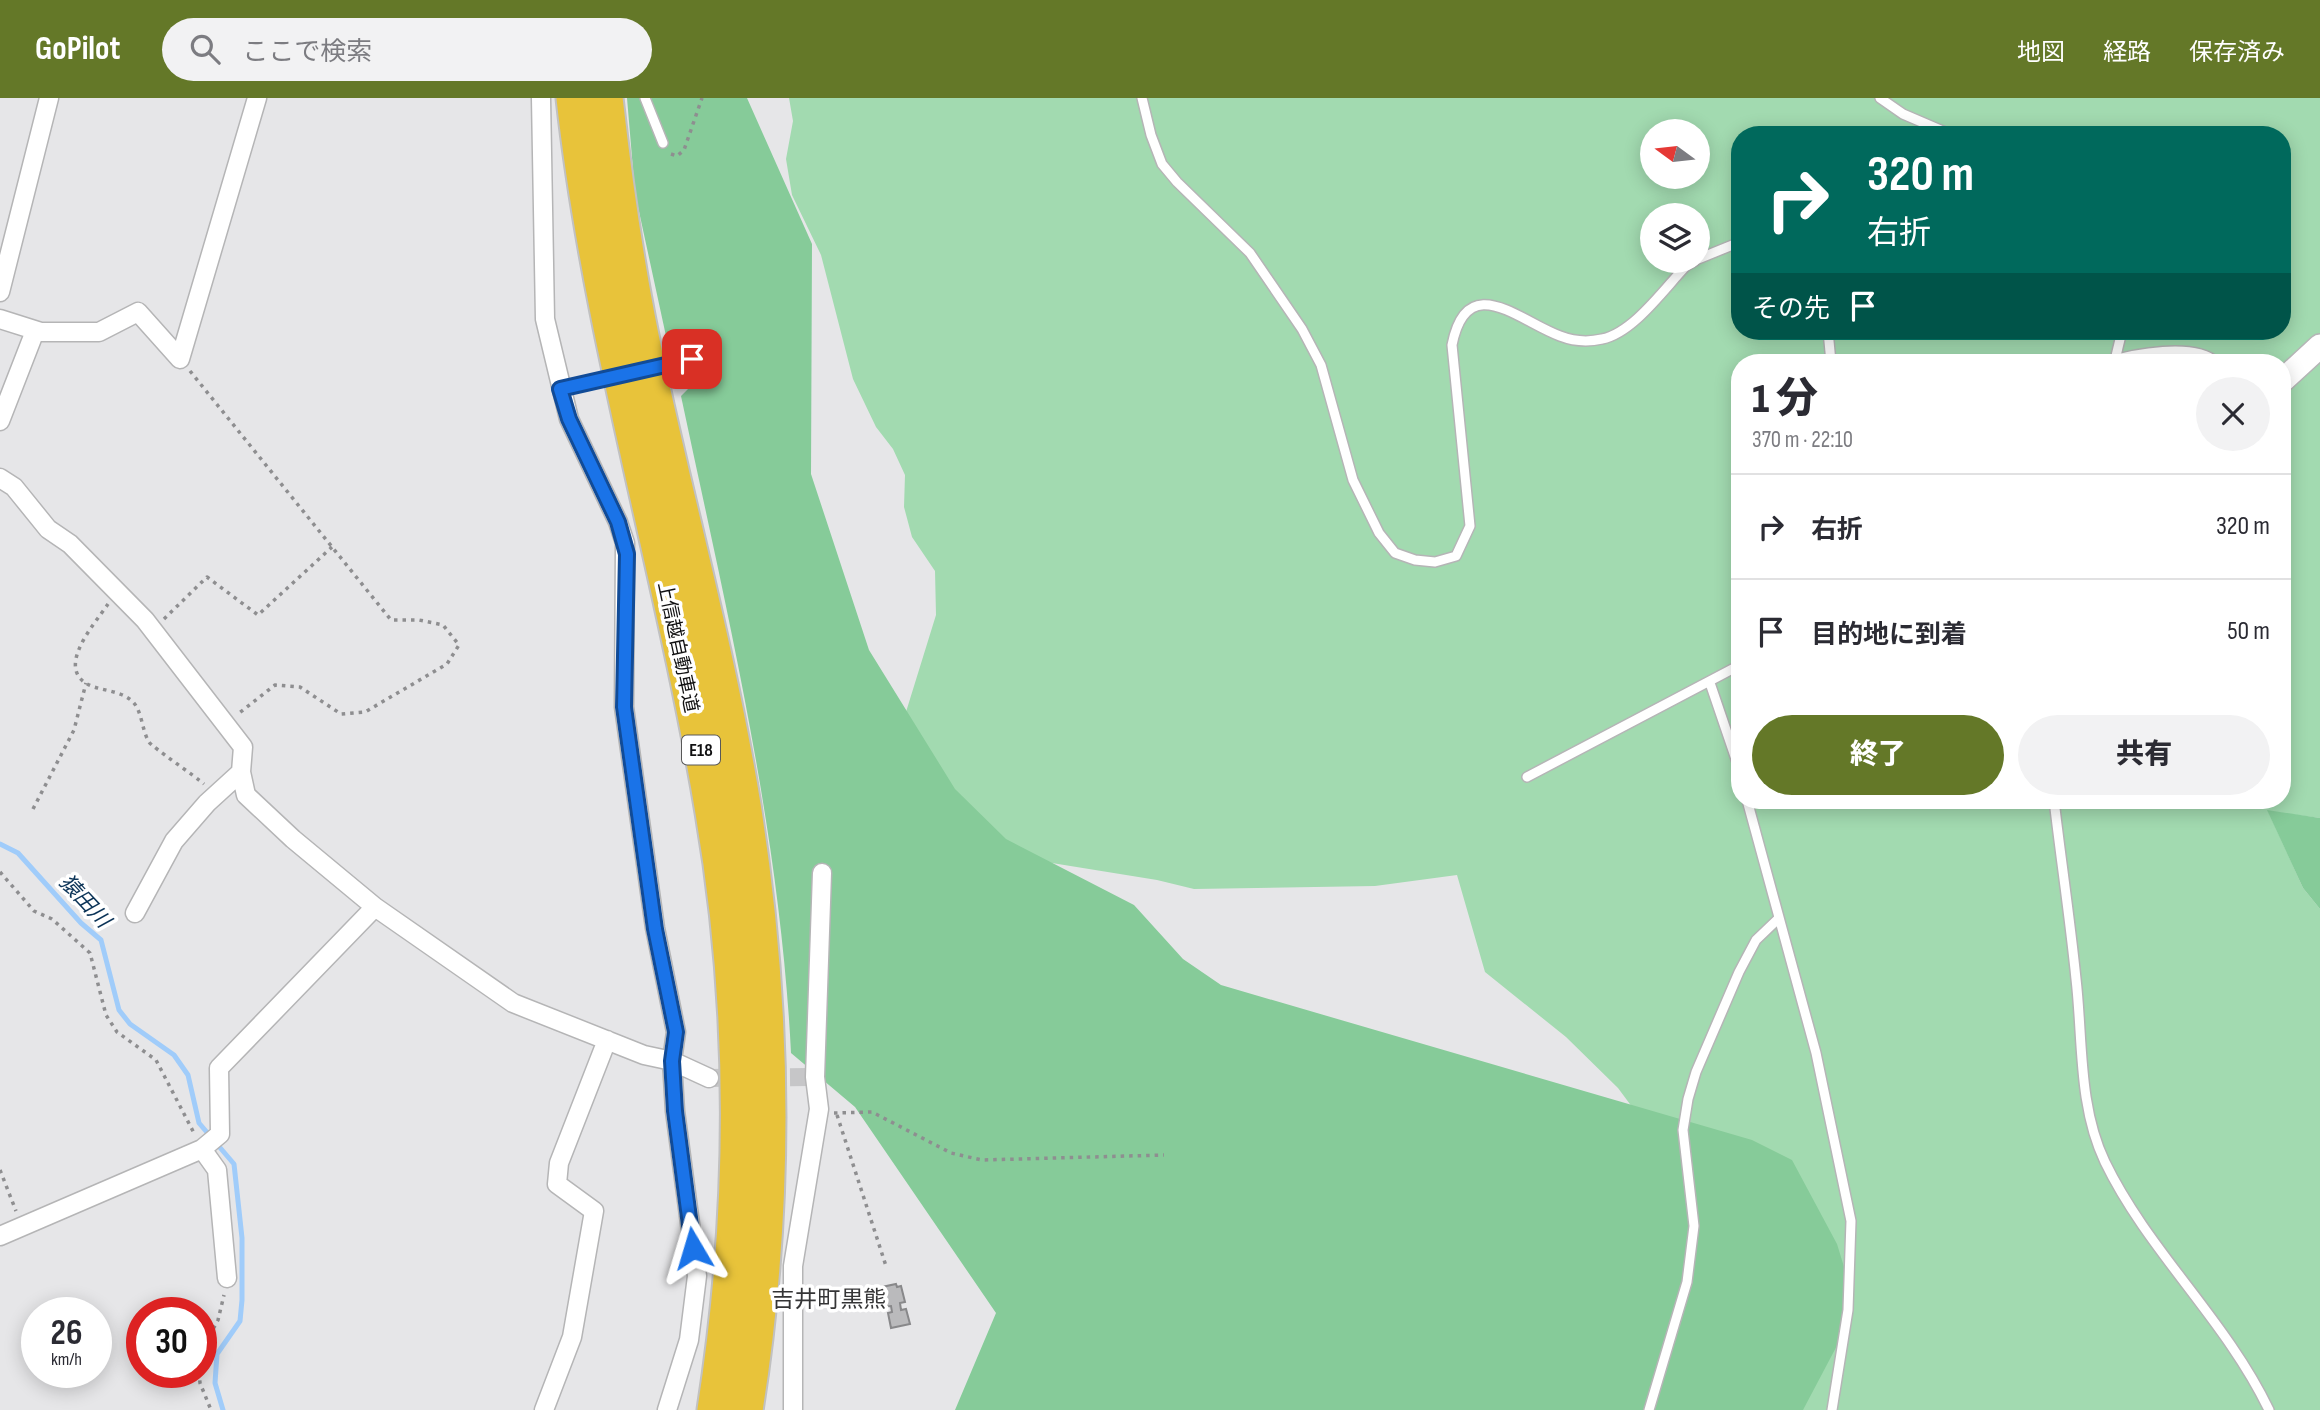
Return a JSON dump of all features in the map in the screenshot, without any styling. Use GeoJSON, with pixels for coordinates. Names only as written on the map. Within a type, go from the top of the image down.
{"type":"FeatureCollection","features":[{"type":"Feature","properties":{"kind":"highway","name":"上信越自動車道"},"geometry":{"type":"LineString","coordinates":[[573,98],[594,256],[610,338],[701,747],[732,968],[737,1045],[737,1193],[729,1296],[714,1410]]}},
{"type":"Feature","properties":{"kind":"highway","name":"上信越自動車道"},"geometry":{"type":"LineString","coordinates":[[607,98],[626,248],[642,335],[729,725],[756,886],[764,962],[769,1060],[769,1196],[764,1277],[746,1410]]}},
{"type":"Feature","properties":{"kind":"street"},"geometry":{"type":"LineString","coordinates":[[0,292],[49,98]]}},
{"type":"Feature","properties":{"kind":"street"},"geometry":{"type":"LineString","coordinates":[[180,359],[257,98]]}},
{"type":"Feature","properties":{"kind":"street"},"geometry":{"type":"LineString","coordinates":[[541,98],[545,319],[565,388],[569,419],[618,522],[627,554],[624,707],[655,929],[676,1032],[672,1061],[675,1111],[696,1276],[689,1340],[667,1410]]}},
{"type":"Feature","properties":{"kind":"street"},"geometry":{"type":"LineString","coordinates":[[0,319],[35,331],[99,332],[138,312],[180,359]]}},
{"type":"Feature","properties":{"kind":"street"},"geometry":{"type":"LineString","coordinates":[[0,421],[35,331]]}},
{"type":"Feature","properties":{"kind":"street"},"geometry":{"type":"LineString","coordinates":[[2291,373],[2320,346]]}},
{"type":"Feature","properties":{"kind":"street"},"geometry":{"type":"LineString","coordinates":[[0,478],[14,487],[48,529],[70,544],[153,630],[243,747],[241,772],[246,795],[293,839],[375,907],[513,1003],[645,1055],[672,1061],[709,1078]]}},
{"type":"Feature","properties":{"kind":"street"},"geometry":{"type":"LineString","coordinates":[[135,913],[174,841],[216,794],[241,772]]}},
{"type":"Feature","properties":{"kind":"street"},"geometry":{"type":"LineString","coordinates":[[793,1410],[793,1266],[827,1111],[815,1077],[822,873]]}},
{"type":"Feature","properties":{"kind":"street"},"geometry":{"type":"LineString","coordinates":[[0,1236],[202,1149],[220,1134],[219,1068],[375,907]]}},
{"type":"Feature","properties":{"kind":"street"},"geometry":{"type":"LineString","coordinates":[[544,1410],[572,1337],[594,1211],[557,1184],[559,1163],[607,1040]]}},
{"type":"Feature","properties":{"kind":"street"},"geometry":{"type":"LineString","coordinates":[[202,1149],[217,1170],[228,1278]]}},
{"type":"Feature","properties":{"kind":"lane"},"geometry":{"type":"LineString","coordinates":[[645,98],[663,143]]}},
{"type":"Feature","properties":{"kind":"lane"},"geometry":{"type":"LineString","coordinates":[[1142,98],[1151,135],[1162,164],[1250,253],[1302,329],[1321,365],[1353,480],[1379,533],[1395,553],[1415,560],[1435,562],[1456,556],[1470,526],[1452,345],[1455,327],[1463,316],[1472,308],[1486,304],[1528,318],[1559,336],[1584,341],[1604,339],[1626,329],[1679,273]]}},
{"type":"Feature","properties":{"kind":"lane"},"geometry":{"type":"LineString","coordinates":[[1880,98],[1903,114],[1931,126]]}},
{"type":"Feature","properties":{"kind":"lane"},"geometry":{"type":"LineString","coordinates":[[1710,254],[1731,246]]}},
{"type":"Feature","properties":{"kind":"lane"},"geometry":{"type":"LineString","coordinates":[[2151,354],[2180,349],[2197,354]]}},
{"type":"Feature","properties":{"kind":"lane"},"geometry":{"type":"LineString","coordinates":[[565,388],[692,359]]}},
{"type":"Feature","properties":{"kind":"lane"},"geometry":{"type":"LineString","coordinates":[[1527,778],[1731,670]]}},
{"type":"Feature","properties":{"kind":"lane"},"geometry":{"type":"LineString","coordinates":[[1710,683],[1731,745]]}},
{"type":"Feature","properties":{"kind":"lane"},"geometry":{"type":"LineString","coordinates":[[1749,809],[1816,1053],[1851,1222],[1848,1310],[1832,1410]]}},
{"type":"Feature","properties":{"kind":"lane"},"geometry":{"type":"LineString","coordinates":[[2055,809],[2089,1116],[2104,1161],[2138,1216],[2252,1374],[2269,1410]]}},
{"type":"Feature","properties":{"kind":"lane"},"geometry":{"type":"LineString","coordinates":[[1649,1410],[1687,1282],[1694,1226],[1683,1130],[1688,1099],[1696,1072],[1739,972],[1756,940],[1778,919]]}},
{"type":"Feature","properties":{"kind":"path"},"geometry":{"type":"LineString","coordinates":[[663,143],[669,153],[677,156],[684,150],[702,98]]}},
{"type":"Feature","properties":{"kind":"path"},"geometry":{"type":"LineString","coordinates":[[180,359],[391,620],[419,620],[443,625],[459,645],[447,664],[365,712],[341,714],[300,687],[275,685],[225,724]]}},
{"type":"Feature","properties":{"kind":"path"},"geometry":{"type":"LineString","coordinates":[[153,630],[207,577],[258,614],[332,547]]}},
{"type":"Feature","properties":{"kind":"path"},"geometry":{"type":"LineString","coordinates":[[117,591],[77,650],[74,666],[80,679],[122,694],[135,703],[150,744],[176,760],[216,794]]}},
{"type":"Feature","properties":{"kind":"path"},"geometry":{"type":"LineString","coordinates":[[33,809],[74,730],[86,683]]}},
{"type":"Feature","properties":{"kind":"path"},"geometry":{"type":"LineString","coordinates":[[0,872],[34,911],[51,919],[90,953],[106,1015],[117,1032],[156,1060],[202,1149]]}},
{"type":"Feature","properties":{"kind":"path"},"geometry":{"type":"LineString","coordinates":[[886,1266],[827,1111],[872,1112],[951,1153],[982,1160],[1164,1155]]}},
{"type":"Feature","properties":{"kind":"path"},"geometry":{"type":"LineString","coordinates":[[0,1170],[21,1226]]}},
{"type":"Feature","properties":{"kind":"path"},"geometry":{"type":"LineString","coordinates":[[217,1322],[228,1278]]}},
{"type":"Feature","properties":{"kind":"path"},"geometry":{"type":"LineString","coordinates":[[202,1388],[211,1410]]}},
{"type":"Feature","properties":{"kind":"green space"},"geometry":{"type":"Polygon","coordinates":[[[627,98],[747,98],[812,244],[811,474],[869,650],[955,789],[1006,839],[1134,905],[1183,959],[1221,985],[1752,1140],[1792,1160],[1837,1244],[1852,1293],[1841,1338],[1803,1410],[955,1410],[996,1313],[855,1107],[791,1053],[776,887],[763,805],[733,641],[681,396],[696,381],[690,349],[666,336],[635,193],[627,98]]]}},
{"type":"Feature","properties":{"kind":"green space"},"geometry":{"type":"Polygon","coordinates":[[[789,98],[2320,98],[2320,818],[2268,811],[2303,888],[2320,909],[2320,1410],[1611,1410],[1661,1146],[1618,1088],[1566,1037],[1485,972],[1457,875],[1375,886],[1194,889],[1157,880],[1021,858],[897,741],[936,615],[935,571],[912,537],[904,507],[905,475],[893,449],[876,427],[853,379],[821,255],[792,195],[786,159],[793,121],[789,98]]]}},
{"type":"Feature","properties":{"kind":"green space"},"geometry":{"type":"Polygon","coordinates":[[[2267,810],[2320,818],[2320,909],[2303,888],[2267,810]]]}},
{"type":"Feature","properties":{"kind":"building"},"geometry":{"type":"Polygon","coordinates":[[[896,1284],[897,1287],[901,1286],[905,1302],[900,1303],[901,1310],[906,1309],[910,1324],[891,1328],[888,1313],[892,1312],[891,1306],[882,1307],[879,1292],[882,1287],[896,1284]]]}},
{"type":"Feature","properties":{"kind":"waterway","name":"猿田川"},"geometry":{"type":"LineString","coordinates":[[0,844],[18,853],[81,923],[101,940],[119,1010],[130,1024],[174,1055],[188,1075],[199,1123],[234,1164],[242,1238],[242,1300],[240,1321],[217,1354],[215,1383],[223,1410]]}},
{"type":"Feature","properties":{"kind":"tunnel"},"geometry":{"type":"LineString","coordinates":[[709,1078],[815,1077]]}},
{"type":"Feature","properties":{"kind":"district","name":"吉井町黒熊"},"geometry":{"type":"Point","coordinates":[829,1299]}},
{"type":"Feature","properties":{"kind":"route"},"geometry":{"type":"LineString","coordinates":[[692,359],[560,389],[569,419],[618,522],[627,554],[624,707],[655,929],[676,1032],[672,1061],[675,1111],[693,1248]]}}]}
